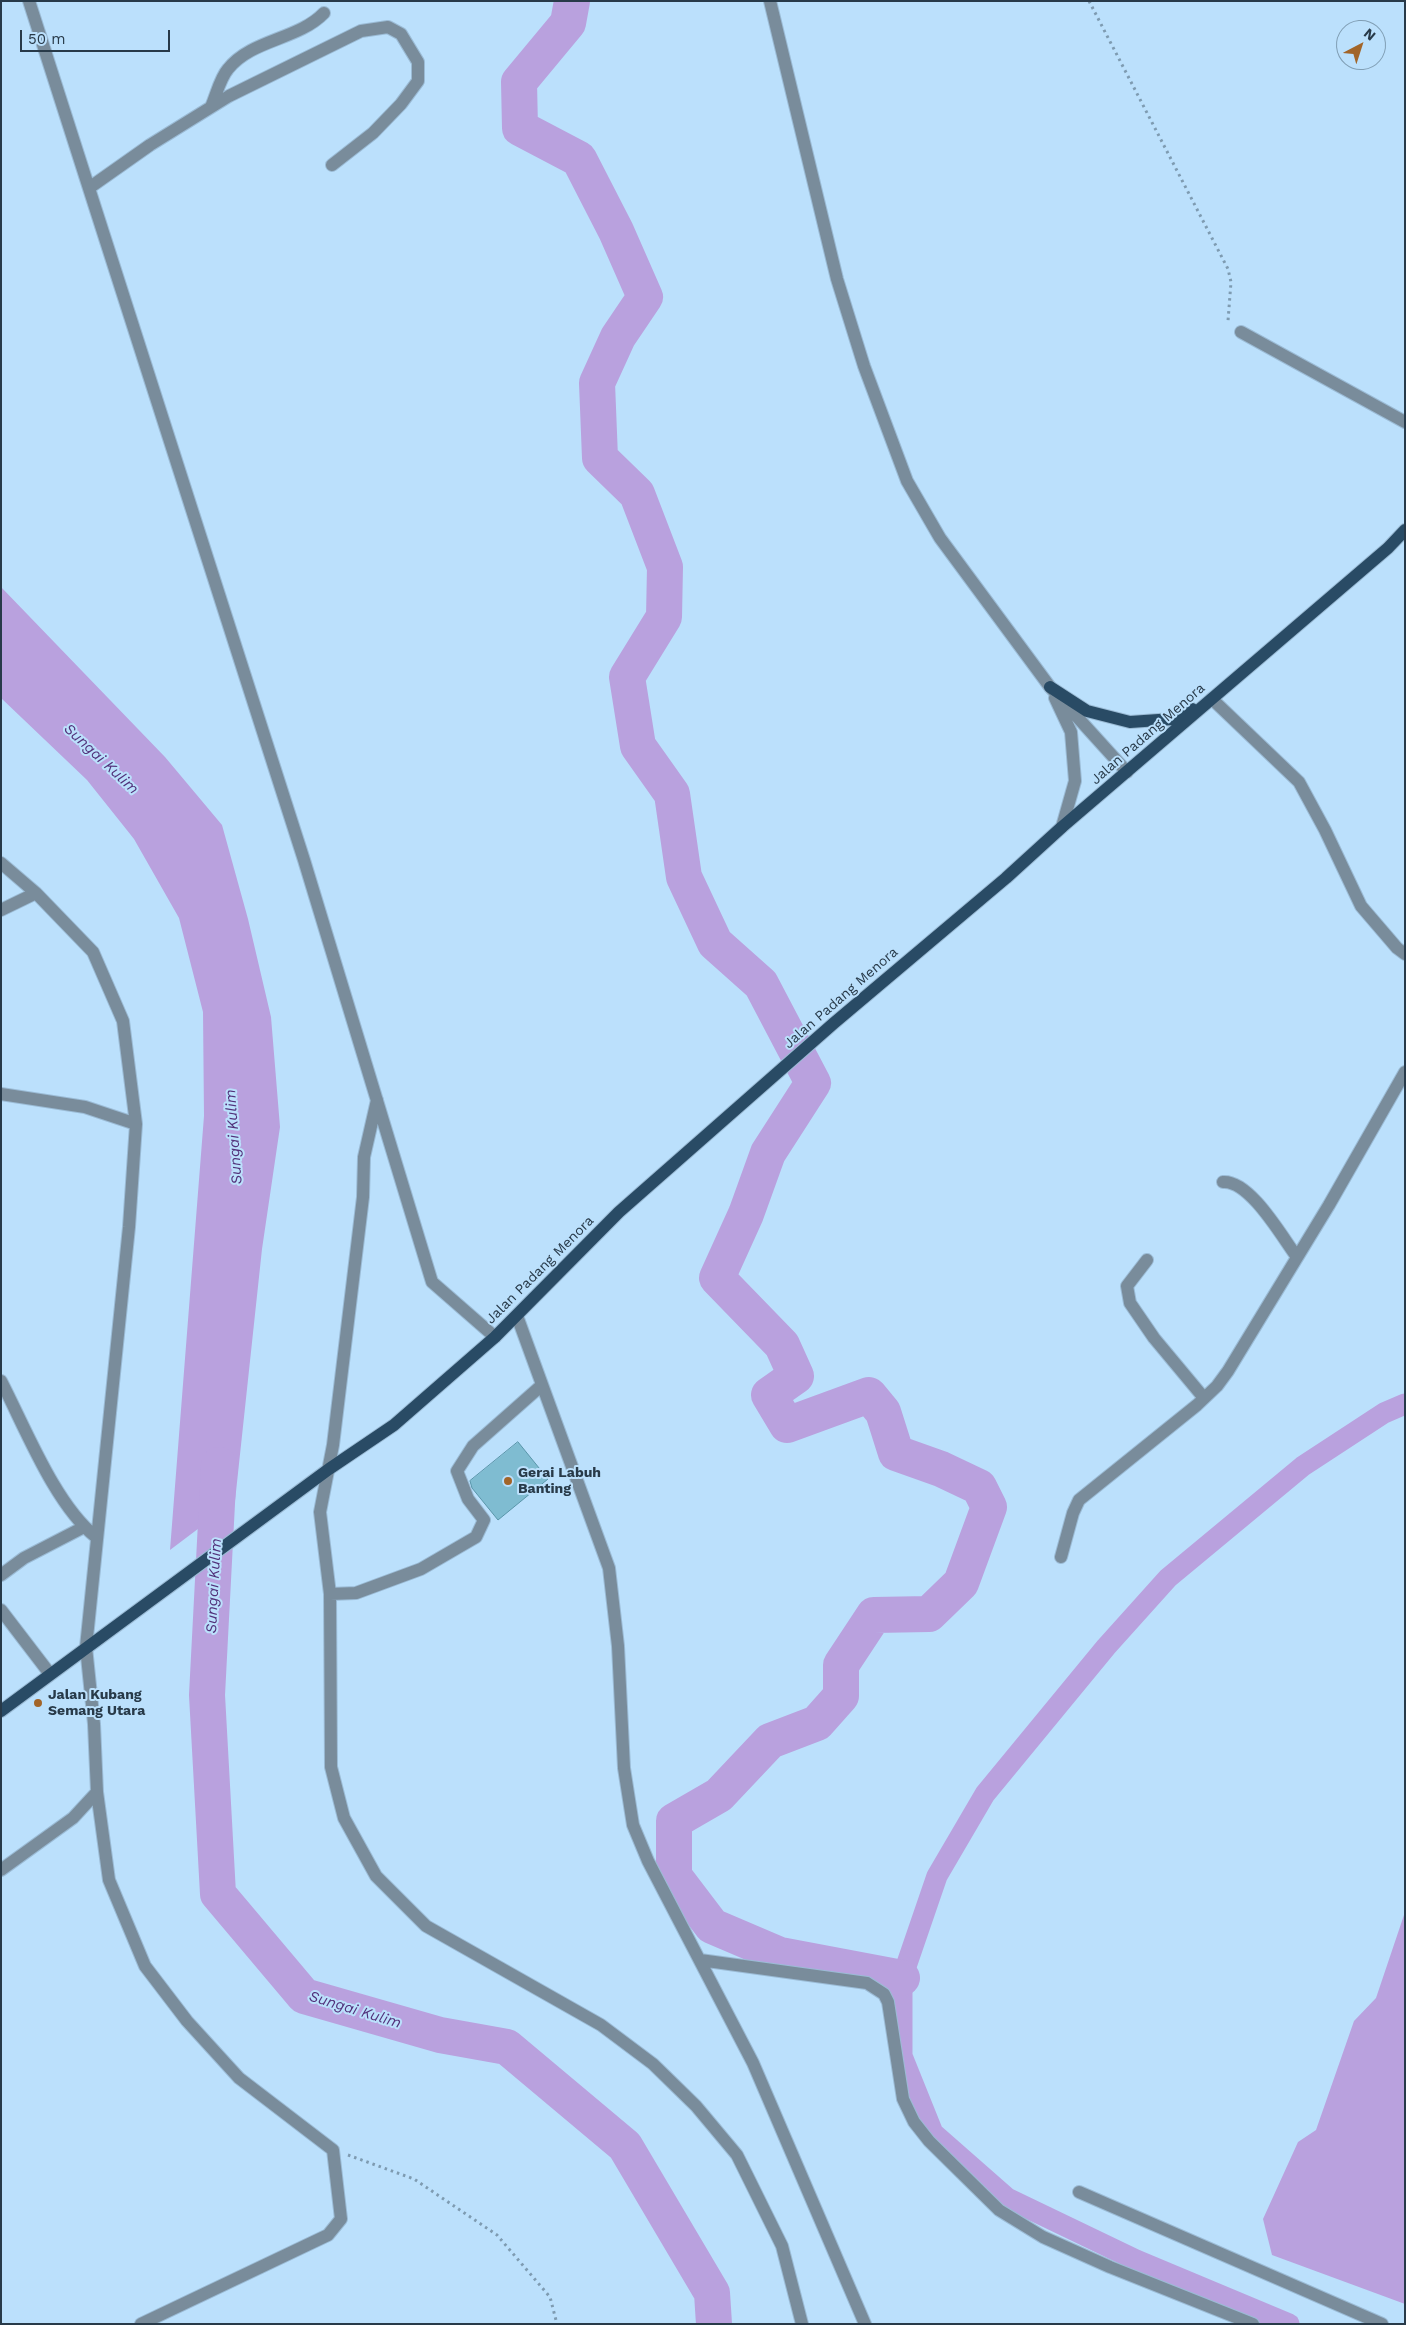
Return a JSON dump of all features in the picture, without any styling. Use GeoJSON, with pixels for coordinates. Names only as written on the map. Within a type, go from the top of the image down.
{"type":"FeatureCollection","features":[{"type":"Feature","properties":{"kind":"main road","name":"Jalan Padang Menora"},"geometry":{"type":"LineString","coordinates":[[1,1710],[329,1469],[394,1425],[495,1337],[619,1212],[834,1023],[1006,878],[1062,827],[1388,548],[1405,530]]}},
{"type":"Feature","properties":{"kind":"main road"},"geometry":{"type":"LineString","coordinates":[[1050,687],[1087,711],[1130,722],[1173,719],[1212,699]]}},
{"type":"Feature","properties":{"kind":"street"},"geometry":{"type":"LineString","coordinates":[[29,1],[304,860],[432,1282],[495,1337]]}},
{"type":"Feature","properties":{"kind":"street"},"geometry":{"type":"LineString","coordinates":[[770,1],[837,279],[864,366],[907,481],[940,538],[1050,687],[1127,772]]}},
{"type":"Feature","properties":{"kind":"street"},"geometry":{"type":"LineString","coordinates":[[211,107],[227,69],[241,57],[311,23],[324,14]]}},
{"type":"Feature","properties":{"kind":"street"},"geometry":{"type":"LineString","coordinates":[[89,188],[150,145],[229,96],[361,31],[388,27],[401,34],[418,62],[418,81],[402,104],[373,133],[332,165]]}},
{"type":"Feature","properties":{"kind":"street"},"geometry":{"type":"LineString","coordinates":[[1241,332],[1405,422]]}},
{"type":"Feature","properties":{"kind":"street"},"geometry":{"type":"LineString","coordinates":[[1050,687],[1071,732],[1075,781],[1062,827]]}},
{"type":"Feature","properties":{"kind":"street"},"geometry":{"type":"LineString","coordinates":[[1212,699],[1299,782],[1325,830],[1360,906],[1397,948],[1405,954]]}},
{"type":"Feature","properties":{"kind":"street"},"geometry":{"type":"LineString","coordinates":[[1,863],[36,893],[93,952],[124,1021],[136,1124],[129,1227],[86,1647],[94,1724],[98,1792],[109,1880],[145,1966],[187,2021],[239,2078],[333,2150],[341,2219],[328,2235],[141,2324]]}},
{"type":"Feature","properties":{"kind":"street"},"geometry":{"type":"LineString","coordinates":[[1,910],[36,893]]}},
{"type":"Feature","properties":{"kind":"street"},"geometry":{"type":"LineString","coordinates":[[1061,1557],[1073,1512],[1079,1500],[1204,1398],[1228,1371],[1297,1258],[1405,1072]]}},
{"type":"Feature","properties":{"kind":"street"},"geometry":{"type":"LineString","coordinates":[[1,1094],[85,1107],[136,1124]]}},
{"type":"Feature","properties":{"kind":"street"},"geometry":{"type":"LineString","coordinates":[[377,1100],[364,1157],[363,1197],[329,1469],[320,1512],[330,1594],[331,1767],[344,1818],[376,1876],[426,1926],[601,2025],[653,2064],[696,2106],[737,2155],[778,2237],[802,2324]]}},
{"type":"Feature","properties":{"kind":"street"},"geometry":{"type":"LineString","coordinates":[[1223,1182],[1228,1182],[1246,1190],[1297,1258]]}},
{"type":"Feature","properties":{"kind":"street"},"geometry":{"type":"LineString","coordinates":[[1147,1260],[1127,1286],[1130,1303],[1154,1338],[1204,1398]]}},
{"type":"Feature","properties":{"kind":"street"},"geometry":{"type":"LineString","coordinates":[[517,1316],[609,1568],[618,1646],[624,1768],[633,1825],[648,1861],[753,2063],[865,2324]]}},
{"type":"Feature","properties":{"kind":"street"},"geometry":{"type":"LineString","coordinates":[[1,1381],[55,1488],[84,1527],[96,1536]]}},
{"type":"Feature","properties":{"kind":"street"},"geometry":{"type":"LineString","coordinates":[[330,1594],[356,1593],[421,1569],[476,1537],[484,1520],[468,1499],[458,1471],[473,1446],[542,1385]]}},
{"type":"Feature","properties":{"kind":"street"},"geometry":{"type":"LineString","coordinates":[[1,1575],[24,1558],[84,1527]]}},
{"type":"Feature","properties":{"kind":"street"},"geometry":{"type":"LineString","coordinates":[[2,1614],[50,1674]]}},
{"type":"Feature","properties":{"kind":"street"},"geometry":{"type":"LineString","coordinates":[[1,1870],[72,1818],[98,1792]]}},
{"type":"Feature","properties":{"kind":"street"},"geometry":{"type":"LineString","coordinates":[[700,1960],[867,1984],[884,1994],[888,2002],[903,2099],[914,2122],[928,2141],[999,2210],[1043,2236],[1102,2263],[1253,2324]]}},
{"type":"Feature","properties":{"kind":"street"},"geometry":{"type":"LineString","coordinates":[[1079,2192],[1382,2324]]}},
{"type":"Feature","properties":{"kind":"path"},"geometry":{"type":"LineString","coordinates":[[1089,1],[1228,269],[1230,282],[1228,321],[1241,332]]}},
{"type":"Feature","properties":{"kind":"path"},"geometry":{"type":"LineString","coordinates":[[333,2150],[414,2179],[497,2235],[550,2298],[557,2324]]}},
{"type":"Feature","properties":{"kind":"water"},"geometry":{"type":"Polygon","coordinates":[[[1,587],[165,757],[222,825],[248,919],[271,1017],[280,1127],[262,1249],[235,1501],[170,1550],[204,1116],[203,1012],[179,918],[134,839],[87,780],[1,698],[1,587]]]}},
{"type":"Feature","properties":{"kind":"water"},"geometry":{"type":"Polygon","coordinates":[[[1405,1912],[1405,2304],[1272,2255],[1263,2219],[1298,2142],[1316,2130],[1354,2021],[1376,1998],[1405,1912]]]}},
{"type":"Feature","properties":{"kind":"building","name":"Gerai Labuh Banting"},"geometry":{"type":"Polygon","coordinates":[[[518,1442],[548,1479],[498,1520],[472,1488],[470,1481],[518,1442]]]}},
{"type":"Feature","properties":{"kind":"waterway"},"geometry":{"type":"LineString","coordinates":[[572,1],[568,23],[519,82],[520,128],[579,159],[616,231],[645,297],[618,337],[597,383],[600,458],[637,494],[665,567],[664,617],[627,677],[638,746],[672,794],[684,877],[715,943],[761,984],[813,1083],[768,1153],[746,1214],[717,1278],[782,1345],[796,1376],[769,1395],[787,1425],[869,1395],[883,1412],[896,1453],[941,1469],[979,1487],[989,1507],[961,1583],[929,1614],[874,1615],[841,1665],[841,1696],[817,1723],[770,1741],[719,1795],[674,1821],[674,1876],[712,1926],[780,1955],[902,1978]]}},
{"type":"Feature","properties":{"kind":"waterway"},"geometry":{"type":"LineString","coordinates":[[1289,2324],[1136,2260],[1007,2198],[933,2133],[902,2056],[902,1978],[937,1876],[985,1794],[1106,1647],[1168,1578],[1303,1466],[1384,1413],[1405,1404]]}},
{"type":"Feature","properties":{"kind":"waterway","name":"Sungai Kulim"},"geometry":{"type":"LineString","coordinates":[[219,1465],[207,1695],[218,1894],[304,1996],[440,2035],[507,2047],[625,2146],[712,2293],[714,2324]]}},
{"type":"Feature","properties":{"kind":"place","name":"Gerai Labuh Banting"},"geometry":{"type":"Point","coordinates":[508,1481]}},
{"type":"Feature","properties":{"kind":"place","name":"Jalan Kubang Semang Utara"},"geometry":{"type":"Point","coordinates":[38,1703]}}]}
